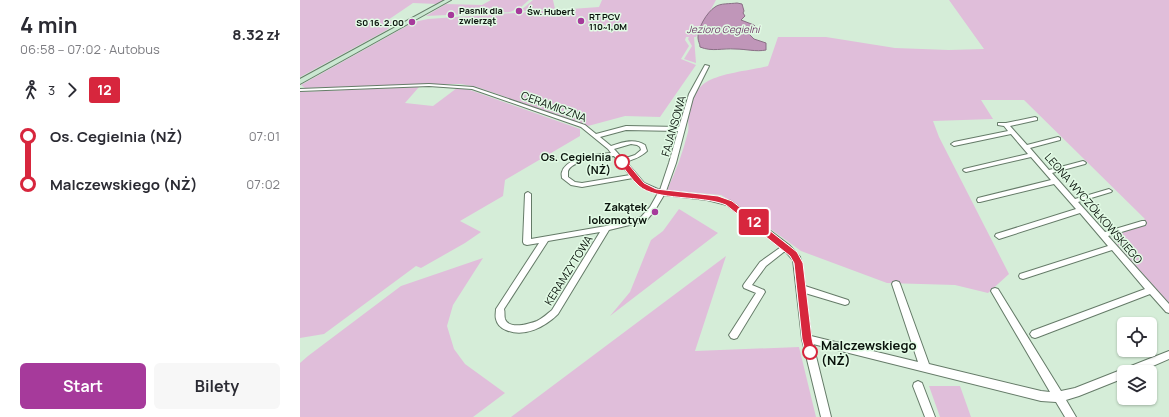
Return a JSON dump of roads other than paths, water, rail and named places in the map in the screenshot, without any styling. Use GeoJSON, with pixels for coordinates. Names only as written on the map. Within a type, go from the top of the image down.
{"type":"FeatureCollection","features":[{"type":"Feature","properties":{"kind":"main road"},"geometry":{"type":"LineString","coordinates":[[300,82],[449,0]]}},
{"type":"Feature","properties":{"kind":"street","name":"FAJANSOWA"},"geometry":{"type":"LineString","coordinates":[[528,194],[527,242],[606,228],[642,219],[658,201],[662,193],[672,164],[690,97],[707,66]]}},
{"type":"Feature","properties":{"kind":"street","name":"CERAMICZNA"},"geometry":{"type":"LineString","coordinates":[[300,90],[429,85],[465,86],[582,126],[610,148],[647,188],[662,193],[718,198],[729,203],[786,248],[797,259],[807,339],[826,417]]}},
{"type":"Feature","properties":{"kind":"street","name":"LEONA WYCZÓŁKOWSKIEGO"},"geometry":{"type":"LineString","coordinates":[[1035,119],[1003,124],[1026,147],[1169,310]]}},
{"type":"Feature","properties":{"kind":"street"},"geometry":{"type":"LineString","coordinates":[[596,136],[626,128],[681,129]]}},
{"type":"Feature","properties":{"kind":"street"},"geometry":{"type":"LineString","coordinates":[[954,144],[1012,132]]}},
{"type":"Feature","properties":{"kind":"street"},"geometry":{"type":"LineString","coordinates":[[1026,147],[1058,139]]}},
{"type":"Feature","properties":{"kind":"street"},"geometry":{"type":"LineString","coordinates":[[610,148],[631,142],[638,143],[643,146],[644,151],[640,154],[622,161]]}},
{"type":"Feature","properties":{"kind":"street"},"geometry":{"type":"LineString","coordinates":[[616,154],[573,162],[565,170],[564,178],[573,184],[582,185],[635,176]]}},
{"type":"Feature","properties":{"kind":"street"},"geometry":{"type":"LineString","coordinates":[[966,170],[1032,154]]}},
{"type":"Feature","properties":{"kind":"street"},"geometry":{"type":"LineString","coordinates":[[1048,172],[1083,163]]}},
{"type":"Feature","properties":{"kind":"street"},"geometry":{"type":"LineString","coordinates":[[980,200],[1056,181]]}},
{"type":"Feature","properties":{"kind":"street"},"geometry":{"type":"LineString","coordinates":[[1074,201],[1110,191]]}},
{"type":"Feature","properties":{"kind":"street"},"geometry":{"type":"LineString","coordinates":[[999,236],[1082,210]]}},
{"type":"Feature","properties":{"kind":"street"},"geometry":{"type":"LineString","coordinates":[[1104,235],[1142,223]]}},
{"type":"Feature","properties":{"kind":"street","name":"KERAMZYTOWA"},"geometry":{"type":"LineString","coordinates":[[545,239],[500,309],[502,322],[511,328],[523,329],[538,326],[553,315],[606,228]]}},
{"type":"Feature","properties":{"kind":"street"},"geometry":{"type":"LineString","coordinates":[[1023,276],[1114,247]]}},
{"type":"Feature","properties":{"kind":"street"},"geometry":{"type":"LineString","coordinates":[[734,335],[761,292],[747,286],[763,264],[786,248]]}},
{"type":"Feature","properties":{"kind":"street"},"geometry":{"type":"LineString","coordinates":[[896,284],[925,367]]}},
{"type":"Feature","properties":{"kind":"street"},"geometry":{"type":"LineString","coordinates":[[801,288],[845,302]]}},
{"type":"Feature","properties":{"kind":"street"},"geometry":{"type":"LineString","coordinates":[[1035,334],[1151,290]]}},
{"type":"Feature","properties":{"kind":"street"},"geometry":{"type":"LineString","coordinates":[[995,291],[1071,417]]}},
{"type":"Feature","properties":{"kind":"street"},"geometry":{"type":"LineString","coordinates":[[807,339],[1041,396],[1058,397],[1075,393],[1117,377]]}},
{"type":"Feature","properties":{"kind":"street"},"geometry":{"type":"LineString","coordinates":[[1145,365],[1169,355]]}},
{"type":"Feature","properties":{"kind":"street"},"geometry":{"type":"LineString","coordinates":[[918,386],[930,417]]}},
{"type":"Feature","properties":{"kind":"water","name":"Jezioro Cegielni"},"geometry":{"type":"Polygon","coordinates":[[[737,3],[742,4],[744,11],[743,13],[745,16],[741,20],[754,25],[759,31],[749,34],[754,39],[766,43],[766,50],[713,50],[700,47],[698,38],[699,30],[703,21],[712,9],[720,5],[737,3]]]}},
{"type":"Feature","properties":{"kind":"place","name":"Św. Hubert"},"geometry":{"type":"Point","coordinates":[519,11]}},
{"type":"Feature","properties":{"kind":"place","name":"Pasnik dla zwierząt"},"geometry":{"type":"Point","coordinates":[451,15]}},
{"type":"Feature","properties":{"kind":"place","name":"RT PCV 110 ̴ 1,0M"},"geometry":{"type":"Point","coordinates":[581,21]}},
{"type":"Feature","properties":{"kind":"place","name":"S0 16. 2.00"},"geometry":{"type":"Point","coordinates":[412,22]}},
{"type":"Feature","properties":{"kind":"place","name":"Os. Cegielnia (NŻ)"},"geometry":{"type":"Point","coordinates":[622,162]}},
{"type":"Feature","properties":{"kind":"place","name":"Zakątek lokomotyw"},"geometry":{"type":"Point","coordinates":[655,212]}},
{"type":"Feature","properties":{"kind":"place","name":"Malczewskiego (NŻ)"},"geometry":{"type":"Point","coordinates":[810,352]}}]}
